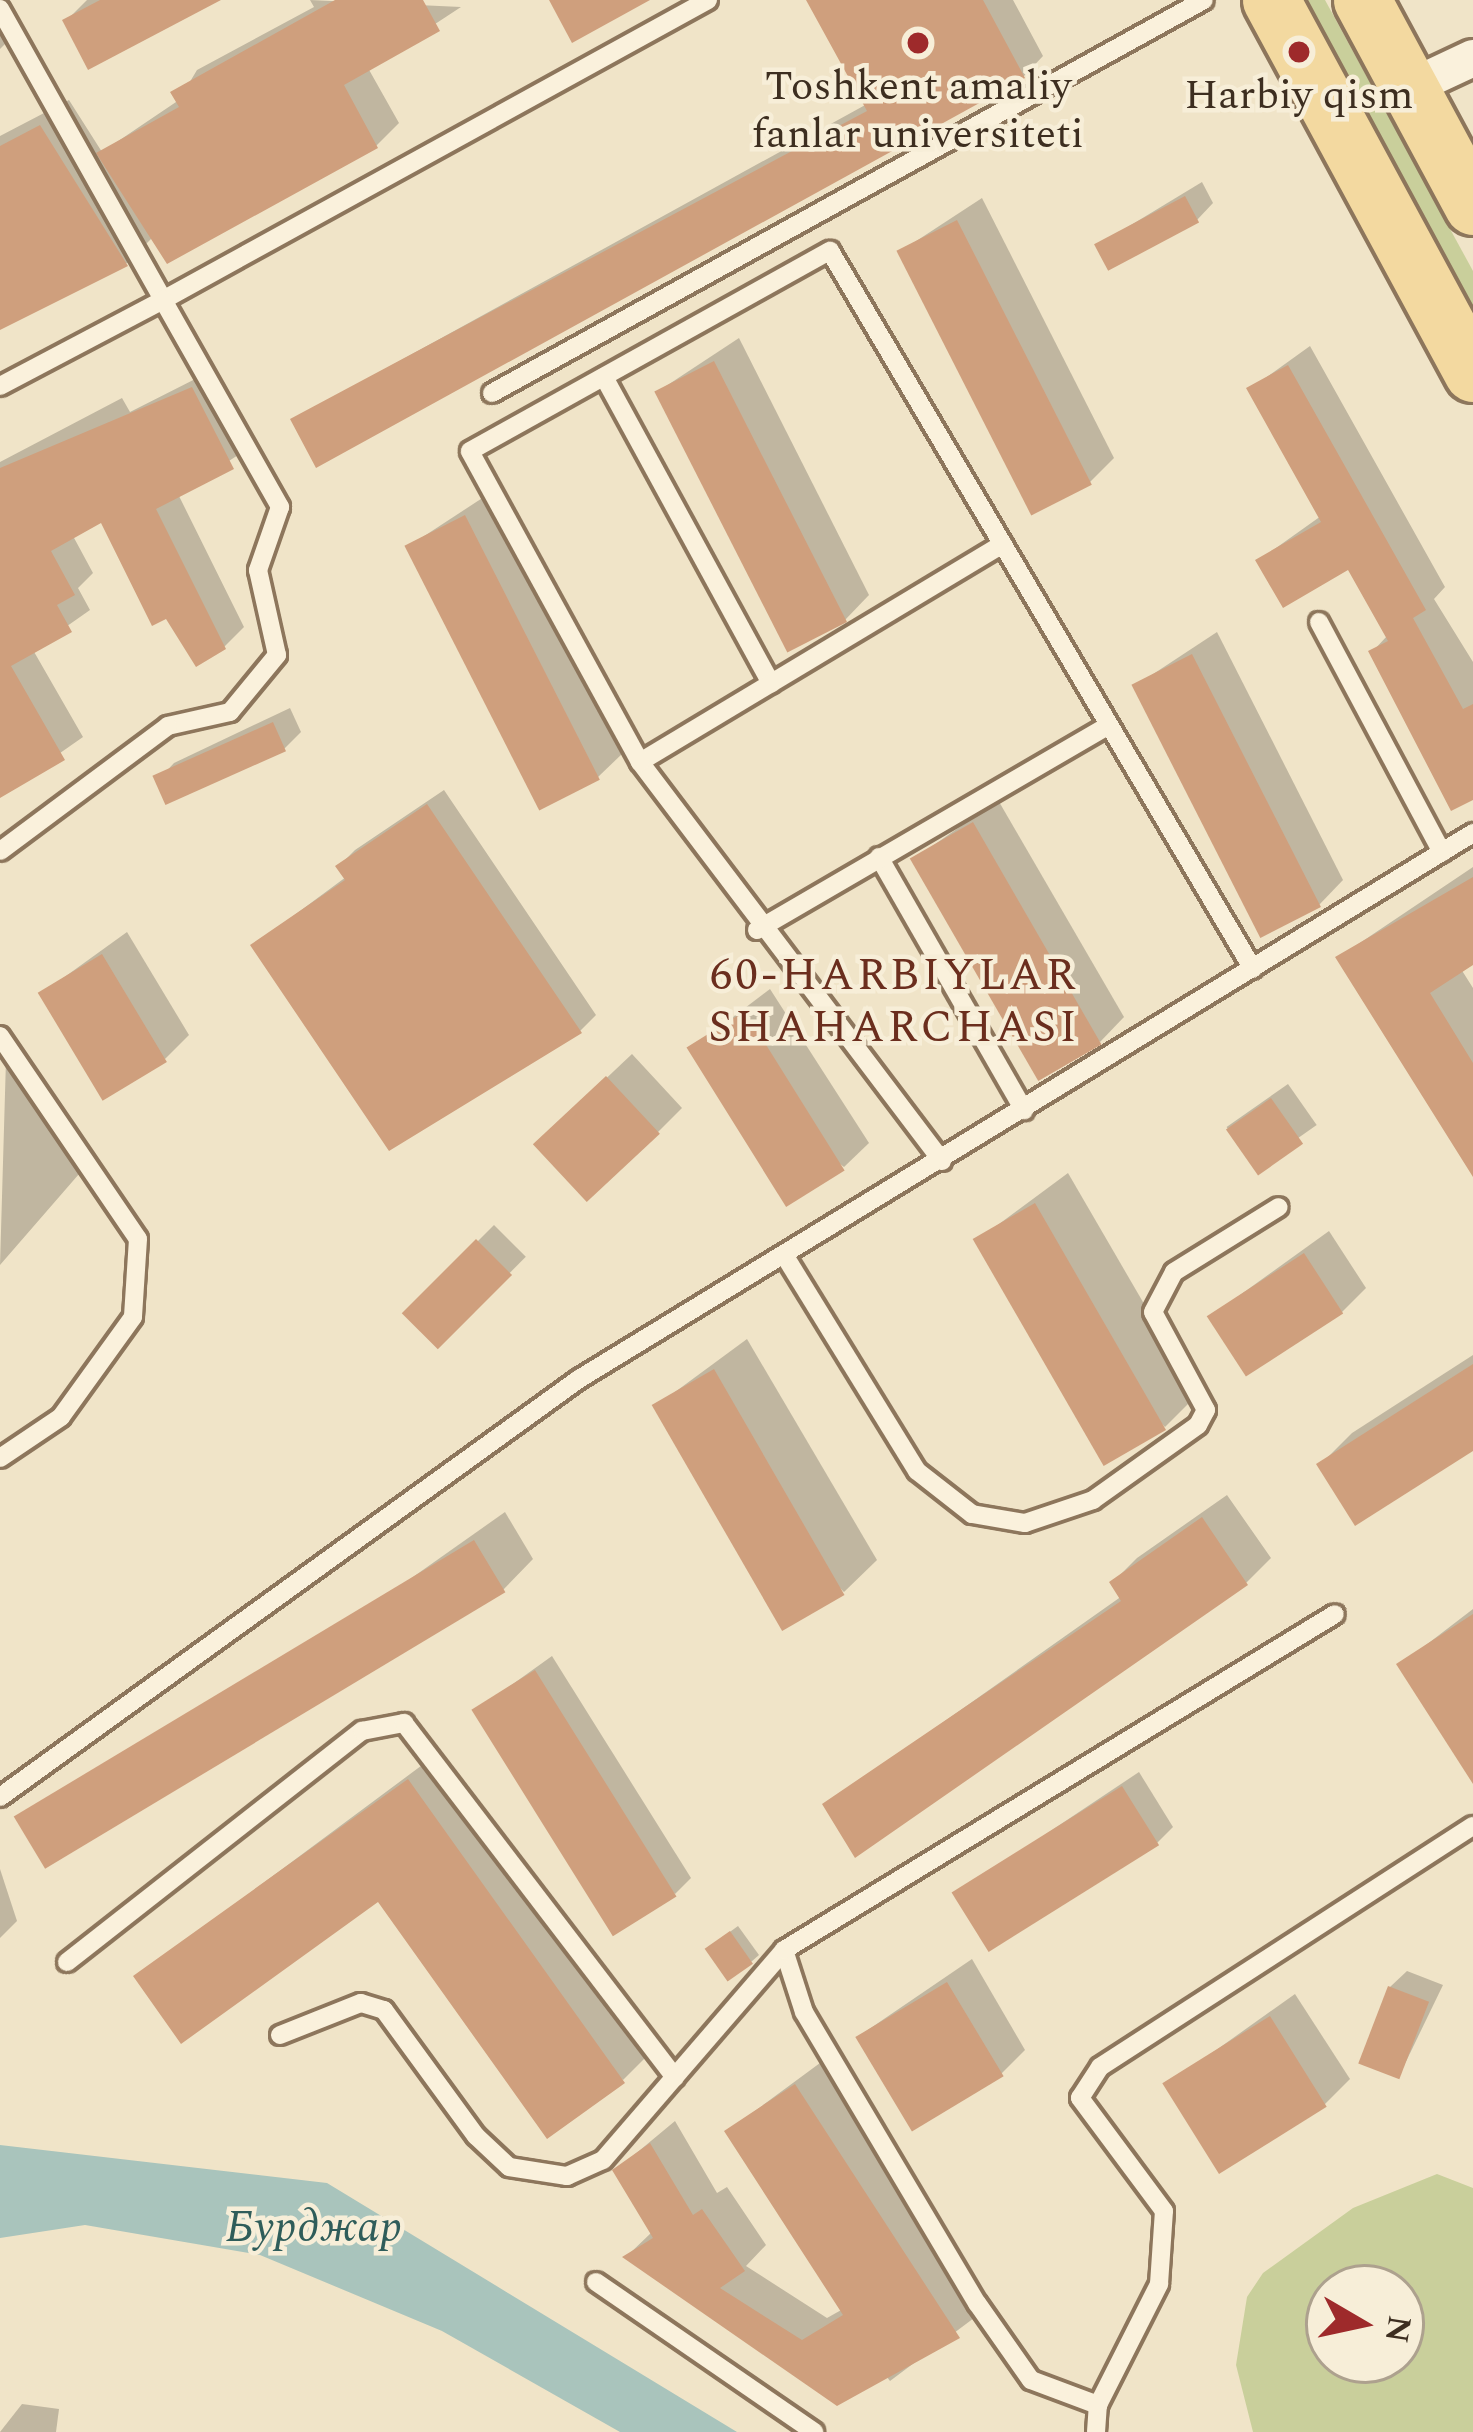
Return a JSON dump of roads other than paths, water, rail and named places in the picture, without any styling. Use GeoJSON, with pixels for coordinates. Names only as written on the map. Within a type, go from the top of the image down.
{"type":"FeatureCollection","features":[{"type":"Feature","properties":{"kind":"main road"},"geometry":{"type":"LineString","coordinates":[[1271,0],[1473,373]]}},
{"type":"Feature","properties":{"kind":"main road"},"geometry":{"type":"LineString","coordinates":[[1362,0],[1473,206]]}},
{"type":"Feature","properties":{"kind":"street"},"geometry":{"type":"LineString","coordinates":[[1409,88],[1473,58]]}},
{"type":"Feature","properties":{"kind":"lane"},"geometry":{"type":"LineString","coordinates":[[0,386],[708,0]]}},
{"type":"Feature","properties":{"kind":"lane"},"geometry":{"type":"LineString","coordinates":[[492,393],[1204,0]]}},
{"type":"Feature","properties":{"kind":"lane"},"geometry":{"type":"LineString","coordinates":[[0,9],[280,507],[258,570],[277,655],[230,712],[168,726],[0,851]]}},
{"type":"Feature","properties":{"kind":"lane"},"geometry":{"type":"LineString","coordinates":[[942,1161],[757,929],[640,763],[470,451],[830,250],[1253,969]]}},
{"type":"Feature","properties":{"kind":"lane"},"geometry":{"type":"LineString","coordinates":[[604,377],[771,683]]}},
{"type":"Feature","properties":{"kind":"lane"},"geometry":{"type":"LineString","coordinates":[[640,763],[1003,544]]}},
{"type":"Feature","properties":{"kind":"lane"},"geometry":{"type":"LineString","coordinates":[[1318,622],[1442,852]]}},
{"type":"Feature","properties":{"kind":"lane"},"geometry":{"type":"LineString","coordinates":[[757,929],[1109,725]]}},
{"type":"Feature","properties":{"kind":"lane"},"geometry":{"type":"LineString","coordinates":[[0,1797],[579,1378],[786,1258],[1473,833]]}},
{"type":"Feature","properties":{"kind":"lane"},"geometry":{"type":"LineString","coordinates":[[879,857],[1024,1110]]}},
{"type":"Feature","properties":{"kind":"lane"},"geometry":{"type":"LineString","coordinates":[[0,1036],[138,1239],[133,1317],[61,1418],[0,1458]]}},
{"type":"Feature","properties":{"kind":"lane"},"geometry":{"type":"LineString","coordinates":[[786,1258],[917,1471],[972,1514],[1025,1523],[1093,1500],[1198,1425],[1206,1410],[1153,1312],[1174,1272],[1279,1207]]}},
{"type":"Feature","properties":{"kind":"lane"},"geometry":{"type":"LineString","coordinates":[[280,2035],[361,2003],[384,2010],[476,2137],[537,2176],[603,2160],[784,1950],[1335,1614]]}},
{"type":"Feature","properties":{"kind":"lane"},"geometry":{"type":"LineString","coordinates":[[67,1962],[362,1731],[404,1723],[674,2077]]}},
{"type":"Feature","properties":{"kind":"lane"},"geometry":{"type":"LineString","coordinates":[[1096,2432],[1098,2405],[1159,2284],[1164,2211],[1080,2098],[1100,2067],[1473,1826]]}},
{"type":"Feature","properties":{"kind":"lane"},"geometry":{"type":"LineString","coordinates":[[784,1950],[804,2012],[977,2303],[1031,2380],[1098,2405]]}},
{"type":"Feature","properties":{"kind":"lane"},"geometry":{"type":"LineString","coordinates":[[596,2282],[814,2432]]}},
{"type":"Feature","properties":{"kind":"water","name":"Бурджар"},"geometry":{"type":"Polygon","coordinates":[[[0,2145],[327,2183],[737,2432],[620,2432],[442,2331],[260,2255],[85,2225],[0,2238],[0,2145]]]}},
{"type":"Feature","properties":{"kind":"place","name":"Toshkent amaliy fanlar universiteti"},"geometry":{"type":"Point","coordinates":[918,43]}},
{"type":"Feature","properties":{"kind":"place","name":"Harbiy qism"},"geometry":{"type":"Point","coordinates":[1299,52]}},
{"type":"Feature","properties":{"kind":"district","name":"60-HARBIYLAR SHAHARCHASI"},"geometry":{"type":"Point","coordinates":[894,1002]}}]}
